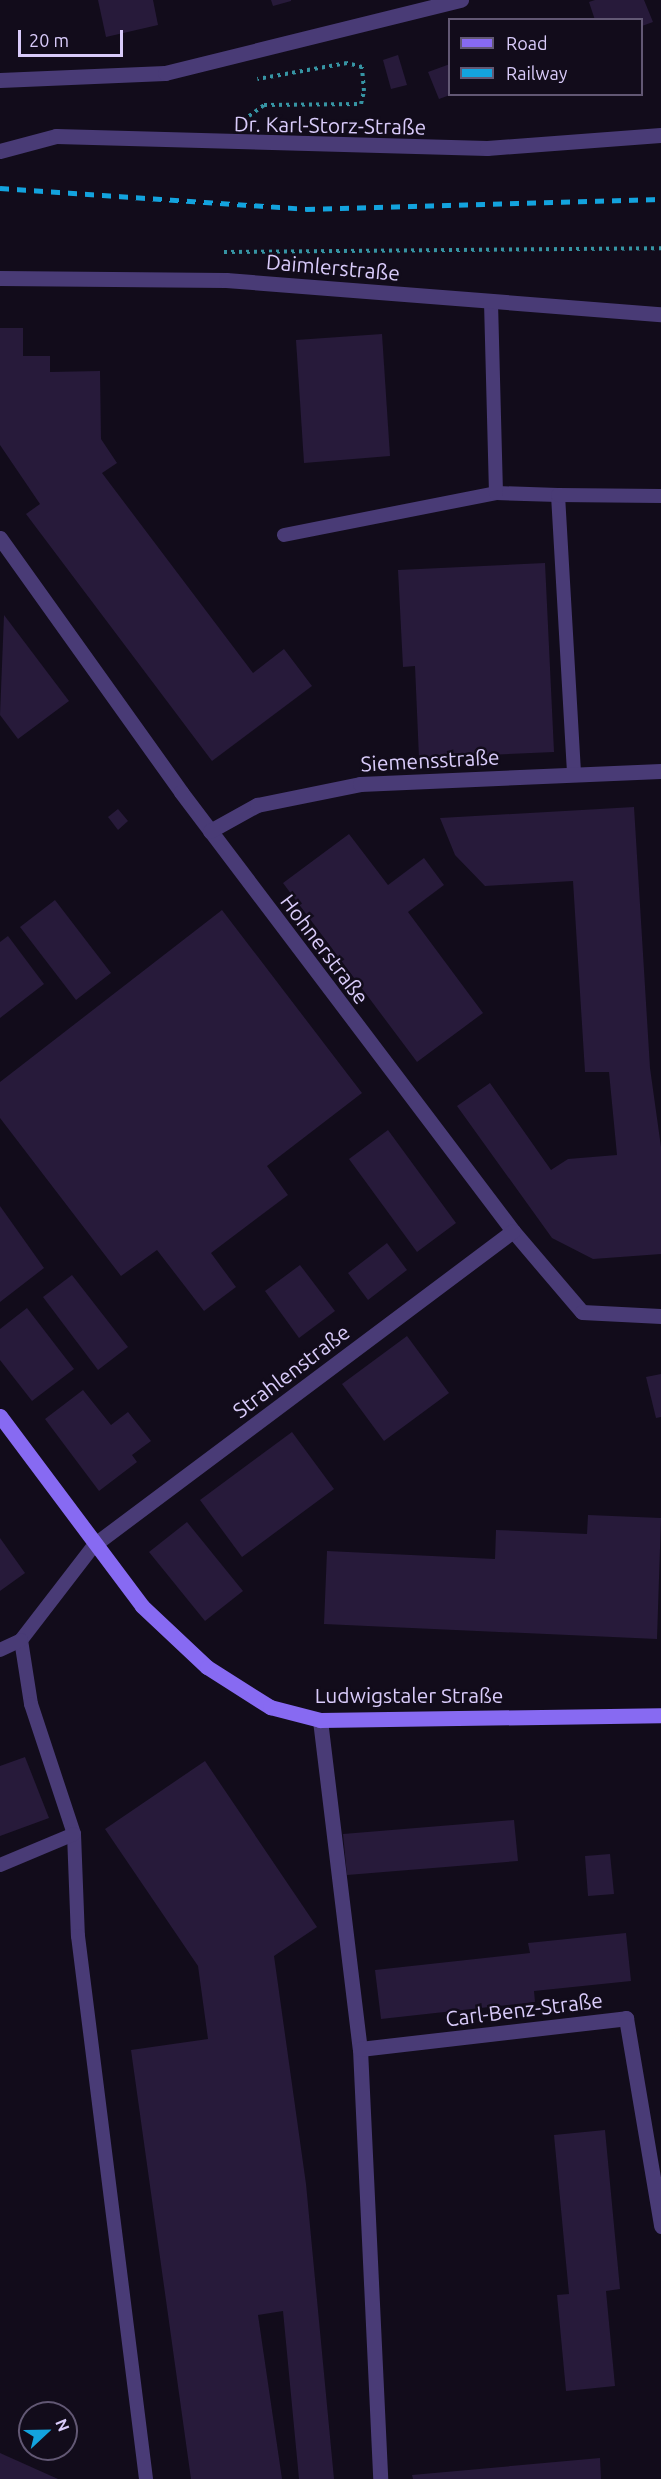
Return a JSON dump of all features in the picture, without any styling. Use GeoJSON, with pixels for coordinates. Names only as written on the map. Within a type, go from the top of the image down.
{"type":"FeatureCollection","features":[{"type":"Feature","properties":{"kind":"main road","name":"Ludwigstaler Straße"},"geometry":{"type":"LineString","coordinates":[[0,1416],[142,1606],[207,1667],[270,1707],[320,1720],[661,1715]]}},
{"type":"Feature","properties":{"kind":"street"},"geometry":{"type":"LineString","coordinates":[[0,80],[165,73],[461,0]]}},
{"type":"Feature","properties":{"kind":"street","name":"Dr. Karl-Storz-Straße"},"geometry":{"type":"LineString","coordinates":[[0,151],[56,136],[487,148],[661,135]]}},
{"type":"Feature","properties":{"kind":"street","name":"Daimlerstraße"},"geometry":{"type":"LineString","coordinates":[[0,278],[226,280],[661,314]]}},
{"type":"Feature","properties":{"kind":"street","name":"Hohnerstraße"},"geometry":{"type":"LineString","coordinates":[[0,538],[210,831],[513,1232],[582,1312],[661,1316]]}},
{"type":"Feature","properties":{"kind":"street","name":"Siemensstraße"},"geometry":{"type":"LineString","coordinates":[[210,831],[257,805],[360,784],[661,771]]}},
{"type":"Feature","properties":{"kind":"street","name":"Strahlenstraße"},"geometry":{"type":"LineString","coordinates":[[95,1544],[513,1232]]}},
{"type":"Feature","properties":{"kind":"street"},"geometry":{"type":"LineString","coordinates":[[320,1720],[360,2049],[380,2479]]}},
{"type":"Feature","properties":{"kind":"street","name":"Carl-Benz-Straße"},"geometry":{"type":"LineString","coordinates":[[360,2049],[626,2018],[661,2226]]}},
{"type":"Feature","properties":{"kind":"lane"},"geometry":{"type":"LineString","coordinates":[[491,301],[496,493]]}},
{"type":"Feature","properties":{"kind":"lane"},"geometry":{"type":"LineString","coordinates":[[284,535],[496,493],[661,496]]}},
{"type":"Feature","properties":{"kind":"lane"},"geometry":{"type":"LineString","coordinates":[[558,495],[574,775]]}},
{"type":"Feature","properties":{"kind":"lane"},"geometry":{"type":"LineString","coordinates":[[0,1650],[21,1640],[95,1544]]}},
{"type":"Feature","properties":{"kind":"lane"},"geometry":{"type":"LineString","coordinates":[[21,1640],[31,1704],[74,1834],[78,1936],[146,2479]]}},
{"type":"Feature","properties":{"kind":"lane"},"geometry":{"type":"LineString","coordinates":[[0,1865],[74,1834]]}},
{"type":"Feature","properties":{"kind":"path"},"geometry":{"type":"LineString","coordinates":[[244,118],[264,105],[360,104],[364,92],[362,68],[347,63],[249,81]]}},
{"type":"Feature","properties":{"kind":"path"},"geometry":{"type":"LineString","coordinates":[[214,252],[661,248]]}},
{"type":"Feature","properties":{"kind":"building"},"geometry":{"type":"Polygon","coordinates":[[[98,0],[153,0],[158,25],[106,37],[98,0]]]}},
{"type":"Feature","properties":{"kind":"building"},"geometry":{"type":"Polygon","coordinates":[[[271,0],[291,0],[291,1],[273,6],[271,0]]]}},
{"type":"Feature","properties":{"kind":"building"},"geometry":{"type":"Polygon","coordinates":[[[644,0],[653,22],[643,26],[643,18],[594,18],[589,2],[644,0]]]}},
{"type":"Feature","properties":{"kind":"building"},"geometry":{"type":"Polygon","coordinates":[[[398,55],[407,85],[391,89],[383,60],[398,55]]]}},
{"type":"Feature","properties":{"kind":"building"},"geometry":{"type":"Polygon","coordinates":[[[448,65],[448,96],[439,99],[428,72],[448,65]]]}},
{"type":"Feature","properties":{"kind":"building"},"geometry":{"type":"Polygon","coordinates":[[[0,328],[23,328],[23,356],[50,356],[50,372],[100,371],[101,439],[117,463],[102,473],[253,673],[284,649],[312,686],[212,761],[26,514],[40,504],[0,445],[0,328]]]}},
{"type":"Feature","properties":{"kind":"building"},"geometry":{"type":"Polygon","coordinates":[[[382,334],[390,456],[304,463],[296,340],[382,334]]]}},
{"type":"Feature","properties":{"kind":"building"},"geometry":{"type":"Polygon","coordinates":[[[545,563],[554,752],[419,758],[415,666],[403,667],[398,570],[545,563]]]}},
{"type":"Feature","properties":{"kind":"building"},"geometry":{"type":"Polygon","coordinates":[[[4,615],[69,701],[18,739],[0,715],[4,615]]]}},
{"type":"Feature","properties":{"kind":"building"},"geometry":{"type":"Polygon","coordinates":[[[634,807],[650,1068],[661,1147],[661,1254],[593,1259],[552,1238],[457,1106],[490,1083],[551,1170],[568,1159],[617,1155],[609,1072],[585,1072],[573,881],[485,886],[455,855],[440,818],[634,807]]]}},
{"type":"Feature","properties":{"kind":"building"},"geometry":{"type":"Polygon","coordinates":[[[118,809],[128,821],[118,830],[108,817],[118,809]]]}},
{"type":"Feature","properties":{"kind":"building"},"geometry":{"type":"Polygon","coordinates":[[[349,834],[388,885],[424,858],[444,885],[408,912],[483,1013],[417,1062],[283,883],[349,834]]]}},
{"type":"Feature","properties":{"kind":"building"},"geometry":{"type":"Polygon","coordinates":[[[55,900],[111,973],[76,1000],[20,927],[55,900]]]}},
{"type":"Feature","properties":{"kind":"building"},"geometry":{"type":"Polygon","coordinates":[[[222,910],[362,1093],[267,1166],[288,1195],[211,1253],[236,1287],[204,1311],[157,1250],[121,1276],[0,1118],[0,1082],[222,910]]]}},
{"type":"Feature","properties":{"kind":"building"},"geometry":{"type":"Polygon","coordinates":[[[8,936],[44,984],[0,1018],[0,942],[8,936]]]}},
{"type":"Feature","properties":{"kind":"building"},"geometry":{"type":"Polygon","coordinates":[[[388,1130],[456,1223],[417,1252],[349,1159],[388,1130]]]}},
{"type":"Feature","properties":{"kind":"building"},"geometry":{"type":"Polygon","coordinates":[[[0,1206],[44,1268],[0,1302],[0,1206]]]}},
{"type":"Feature","properties":{"kind":"building"},"geometry":{"type":"Polygon","coordinates":[[[387,1243],[407,1270],[368,1300],[348,1273],[387,1243]]]}},
{"type":"Feature","properties":{"kind":"building"},"geometry":{"type":"Polygon","coordinates":[[[300,1265],[335,1311],[299,1338],[265,1291],[300,1265]]]}},
{"type":"Feature","properties":{"kind":"building"},"geometry":{"type":"Polygon","coordinates":[[[72,1275],[128,1347],[98,1370],[43,1297],[72,1275]]]}},
{"type":"Feature","properties":{"kind":"building"},"geometry":{"type":"Polygon","coordinates":[[[27,1308],[74,1369],[32,1401],[0,1360],[0,1329],[27,1308]]]}},
{"type":"Feature","properties":{"kind":"building"},"geometry":{"type":"Polygon","coordinates":[[[407,1336],[449,1393],[384,1441],[342,1384],[407,1336]]]}},
{"type":"Feature","properties":{"kind":"building"},"geometry":{"type":"Polygon","coordinates":[[[661,1374],[661,1417],[656,1418],[646,1377],[661,1374]]]}},
{"type":"Feature","properties":{"kind":"building"},"geometry":{"type":"Polygon","coordinates":[[[83,1390],[111,1425],[128,1412],[151,1441],[132,1455],[137,1462],[99,1491],[45,1419],[83,1390]]]}},
{"type":"Feature","properties":{"kind":"building"},"geometry":{"type":"Polygon","coordinates":[[[292,1432],[334,1489],[242,1557],[200,1500],[292,1432]]]}},
{"type":"Feature","properties":{"kind":"building"},"geometry":{"type":"Polygon","coordinates":[[[588,1515],[661,1518],[657,1639],[324,1624],[327,1551],[495,1559],[496,1530],[587,1534],[588,1515]]]}},
{"type":"Feature","properties":{"kind":"building"},"geometry":{"type":"Polygon","coordinates":[[[187,1522],[243,1591],[205,1621],[149,1552],[187,1522]]]}},
{"type":"Feature","properties":{"kind":"building"},"geometry":{"type":"Polygon","coordinates":[[[0,1538],[25,1573],[0,1591],[0,1538]]]}},
{"type":"Feature","properties":{"kind":"building"},"geometry":{"type":"Polygon","coordinates":[[[25,1757],[49,1818],[0,1836],[0,1766],[25,1757]]]}},
{"type":"Feature","properties":{"kind":"building"},"geometry":{"type":"Polygon","coordinates":[[[205,1761],[317,1927],[274,1956],[306,2184],[334,2479],[299,2479],[283,2311],[258,2315],[282,2479],[191,2479],[131,2050],[208,2039],[198,1966],[105,1829],[205,1761]]]}},
{"type":"Feature","properties":{"kind":"building"},"geometry":{"type":"Polygon","coordinates":[[[514,1820],[518,1861],[347,1875],[343,1834],[514,1820]]]}},
{"type":"Feature","properties":{"kind":"building"},"geometry":{"type":"Polygon","coordinates":[[[610,1854],[614,1894],[588,1896],[585,1856],[610,1854]]]}},
{"type":"Feature","properties":{"kind":"building"},"geometry":{"type":"Polygon","coordinates":[[[626,1933],[631,1981],[534,1991],[535,2002],[381,2019],[375,1970],[530,1953],[528,1943],[626,1933]]]}},
{"type":"Feature","properties":{"kind":"building"},"geometry":{"type":"Polygon","coordinates":[[[605,2130],[620,2289],[606,2291],[615,2386],[566,2391],[557,2295],[569,2294],[554,2135],[605,2130]]]}},
{"type":"Feature","properties":{"kind":"building"},"geometry":{"type":"Polygon","coordinates":[[[0,2453],[58,2479],[0,2479],[0,2453]]]}},
{"type":"Feature","properties":{"kind":"building"},"geometry":{"type":"Polygon","coordinates":[[[600,2458],[601,2479],[413,2479],[412,2475],[600,2458]]]}},
{"type":"Feature","properties":{"kind":"railway"},"geometry":{"type":"LineString","coordinates":[[0,188],[306,209],[661,199]]}}]}
